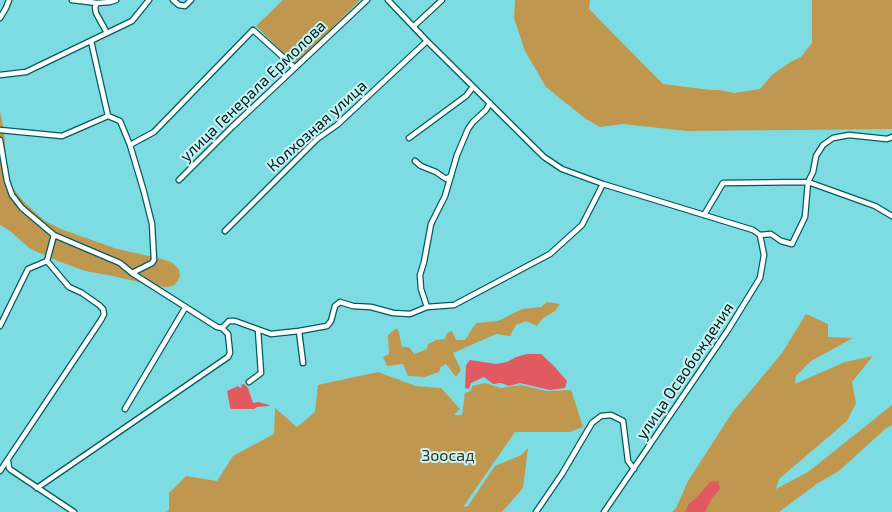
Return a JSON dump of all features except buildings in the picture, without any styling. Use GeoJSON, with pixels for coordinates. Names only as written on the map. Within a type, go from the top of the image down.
{"type":"FeatureCollection","features":[{"type":"Feature","properties":{"kind":"street"},"geometry":{"type":"LineString","coordinates":[[0,18],[9,0]]}},
{"type":"Feature","properties":{"kind":"street"},"geometry":{"type":"LineString","coordinates":[[72,0],[97,3],[116,0]]}},
{"type":"Feature","properties":{"kind":"street"},"geometry":{"type":"LineString","coordinates":[[0,75],[26,72],[132,21],[149,0]]}},
{"type":"Feature","properties":{"kind":"street"},"geometry":{"type":"LineString","coordinates":[[173,0],[185,6],[190,0]]}},
{"type":"Feature","properties":{"kind":"street","name":"улица Генерала Ермолова"},"geometry":{"type":"LineString","coordinates":[[179,180],[367,0]]}},
{"type":"Feature","properties":{"kind":"street"},"geometry":{"type":"LineString","coordinates":[[388,0],[544,157],[562,169],[604,184],[753,230],[760,235],[771,234],[781,241],[792,244],[805,217],[808,182],[813,172],[816,156],[823,145],[833,138],[849,135],[887,139],[892,137]]}},
{"type":"Feature","properties":{"kind":"street"},"geometry":{"type":"LineString","coordinates":[[414,26],[442,0]]}},
{"type":"Feature","properties":{"kind":"street"},"geometry":{"type":"LineString","coordinates":[[97,3],[95,7],[96,12],[107,33]]}},
{"type":"Feature","properties":{"kind":"street"},"geometry":{"type":"LineString","coordinates":[[130,145],[154,132],[253,30],[295,68]]}},
{"type":"Feature","properties":{"kind":"street"},"geometry":{"type":"LineString","coordinates":[[91,41],[108,116]]}},
{"type":"Feature","properties":{"kind":"street","name":"Колхозная улица"},"geometry":{"type":"LineString","coordinates":[[225,231],[317,139],[337,126],[427,41]]}},
{"type":"Feature","properties":{"kind":"street"},"geometry":{"type":"LineString","coordinates":[[408,138],[466,96],[474,87]]}},
{"type":"Feature","properties":{"kind":"street"},"geometry":{"type":"LineString","coordinates":[[427,307],[421,289],[420,275],[431,224],[445,196],[457,155],[468,129],[490,103]]}},
{"type":"Feature","properties":{"kind":"street"},"geometry":{"type":"LineString","coordinates":[[0,130],[62,136],[108,116],[120,121],[130,145],[144,192],[152,224],[155,253],[152,263],[132,273]]}},
{"type":"Feature","properties":{"kind":"street"},"geometry":{"type":"LineString","coordinates":[[0,140],[6,181],[12,195],[22,208],[54,235],[120,263],[185,308],[222,328],[228,334],[230,353],[228,357],[37,488]]}},
{"type":"Feature","properties":{"kind":"street"},"geometry":{"type":"LineString","coordinates":[[415,161],[446,179],[451,176]]}},
{"type":"Feature","properties":{"kind":"street"},"geometry":{"type":"LineString","coordinates":[[704,215],[722,183],[808,182],[875,206],[892,216]]}},
{"type":"Feature","properties":{"kind":"street"},"geometry":{"type":"LineString","coordinates":[[222,328],[229,321],[235,321],[271,334],[327,326],[335,306],[340,302],[393,313],[410,314],[427,307],[454,305],[550,254],[582,225],[604,184]]}},
{"type":"Feature","properties":{"kind":"street"},"geometry":{"type":"LineString","coordinates":[[47,261],[54,235]]}},
{"type":"Feature","properties":{"kind":"street","name":"улица Освобождения"},"geometry":{"type":"LineString","coordinates":[[604,512],[728,330],[760,278],[764,255],[760,235]]}},
{"type":"Feature","properties":{"kind":"street"},"geometry":{"type":"LineString","coordinates":[[0,326],[28,269],[47,261]]}},
{"type":"Feature","properties":{"kind":"street"},"geometry":{"type":"LineString","coordinates":[[0,471],[104,314],[100,305],[69,287],[47,261]]}},
{"type":"Feature","properties":{"kind":"street"},"geometry":{"type":"LineString","coordinates":[[125,409],[185,308]]}},
{"type":"Feature","properties":{"kind":"street"},"geometry":{"type":"LineString","coordinates":[[249,382],[261,373],[258,330]]}},
{"type":"Feature","properties":{"kind":"street"},"geometry":{"type":"LineString","coordinates":[[299,331],[303,363]]}},
{"type":"Feature","properties":{"kind":"street"},"geometry":{"type":"LineString","coordinates":[[536,512],[562,474],[592,424],[601,416],[612,415],[623,421],[628,461],[634,469]]}},
{"type":"Feature","properties":{"kind":"street"},"geometry":{"type":"LineString","coordinates":[[8,460],[11,470],[74,512]]}},
{"type":"Feature","properties":{"kind":"green space"},"geometry":{"type":"Polygon","coordinates":[[[283,0],[360,0],[295,65],[256,26],[283,0]]]}},
{"type":"Feature","properties":{"kind":"green space"},"geometry":{"type":"Polygon","coordinates":[[[515,0],[590,0],[589,9],[663,84],[734,93],[760,89],[773,74],[801,57],[812,43],[812,0],[892,0],[892,129],[687,131],[623,124],[600,127],[586,119],[546,87],[525,51],[514,18],[515,0]]]}},
{"type":"Feature","properties":{"kind":"green space"},"geometry":{"type":"Polygon","coordinates":[[[0,111],[4,131],[8,177],[11,186],[25,203],[45,221],[61,229],[117,249],[171,262],[179,270],[180,277],[177,282],[168,287],[155,286],[85,271],[33,250],[0,225],[0,111]]]}},
{"type":"Feature","properties":{"kind":"green space"},"geometry":{"type":"Polygon","coordinates":[[[547,302],[560,304],[555,311],[543,318],[537,326],[526,321],[516,325],[510,336],[496,334],[453,353],[461,370],[456,377],[446,364],[441,367],[439,372],[425,377],[408,376],[403,364],[387,366],[383,357],[389,354],[388,335],[397,328],[402,347],[409,347],[414,354],[427,349],[428,344],[436,340],[445,339],[447,333],[452,331],[456,340],[465,340],[476,323],[498,321],[522,309],[541,307],[547,302]]]}},
{"type":"Feature","properties":{"kind":"green space"},"geometry":{"type":"Polygon","coordinates":[[[806,314],[828,324],[828,337],[853,338],[811,361],[796,376],[795,384],[845,362],[873,356],[852,382],[856,403],[847,421],[779,479],[776,489],[808,472],[892,405],[892,425],[885,429],[839,471],[818,483],[779,512],[672,512],[676,508],[688,481],[732,413],[782,353],[806,314]]]}},
{"type":"Feature","properties":{"kind":"green space","name":"Зоосад"},"geometry":{"type":"Polygon","coordinates":[[[378,372],[416,386],[441,388],[460,409],[454,415],[462,415],[465,393],[471,391],[472,386],[485,383],[501,388],[521,385],[546,391],[571,390],[583,427],[570,432],[515,432],[463,507],[468,506],[495,466],[521,455],[528,448],[523,488],[502,512],[166,512],[169,510],[169,493],[186,476],[217,481],[233,456],[274,434],[275,408],[297,427],[315,412],[318,385],[378,372]]]}},
{"type":"Feature","properties":{"kind":"shaded area"},"geometry":{"type":"Polygon","coordinates":[[[527,354],[541,354],[567,381],[565,388],[550,390],[520,383],[509,386],[501,383],[493,384],[484,377],[471,383],[469,389],[465,388],[466,365],[470,360],[496,364],[527,354]]]}},
{"type":"Feature","properties":{"kind":"shaded area"},"geometry":{"type":"Polygon","coordinates":[[[244,384],[248,388],[253,403],[258,402],[269,406],[254,409],[231,409],[227,391],[238,386],[240,388],[244,384]]]}},
{"type":"Feature","properties":{"kind":"shaded area"},"geometry":{"type":"Polygon","coordinates":[[[718,481],[720,489],[712,498],[705,512],[685,512],[688,505],[710,482],[718,481]]]}}]}
